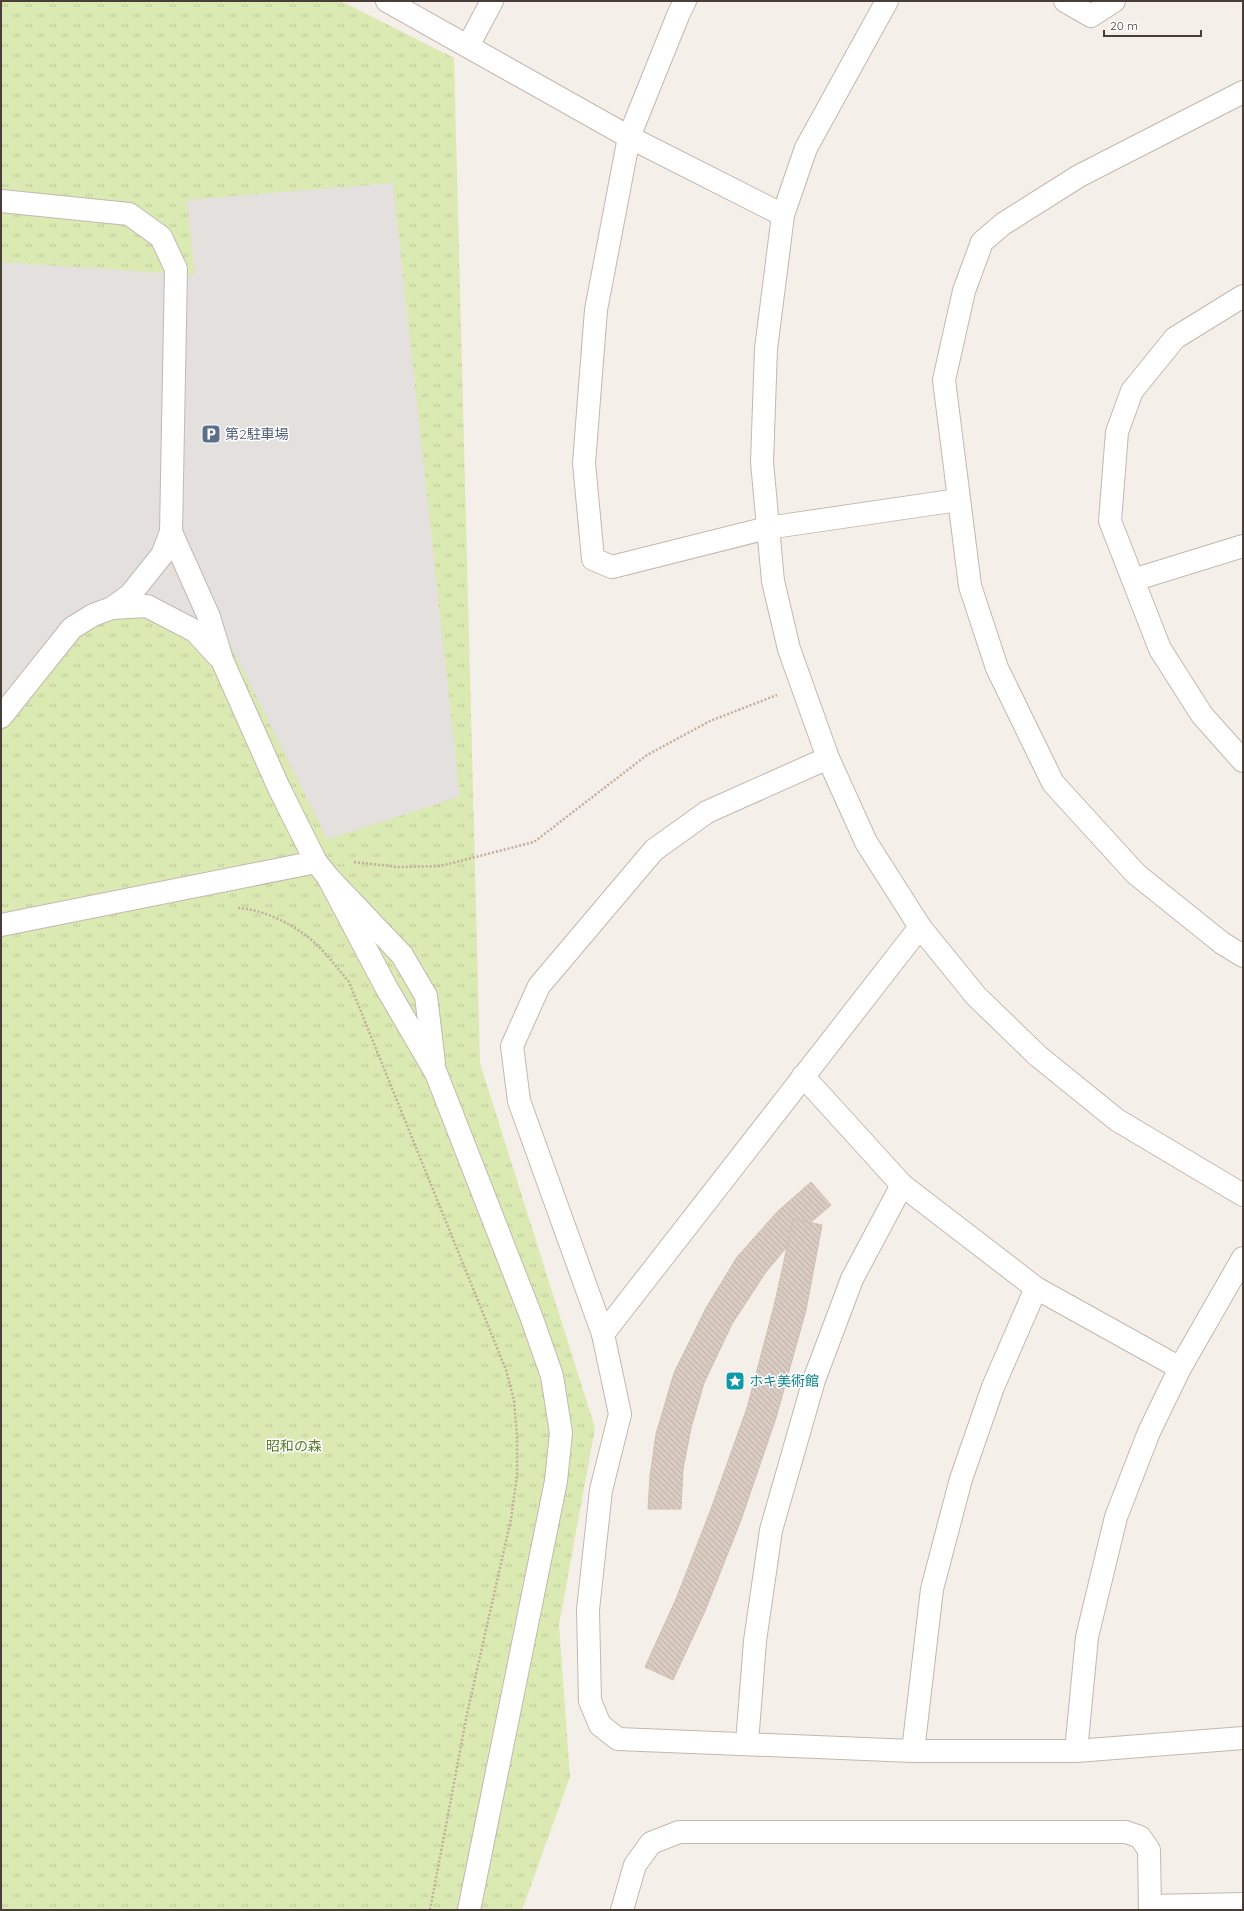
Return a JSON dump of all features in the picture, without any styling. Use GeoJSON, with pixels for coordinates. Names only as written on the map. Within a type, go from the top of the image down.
{"type":"FeatureCollection","features":[{"type":"Feature","properties":{"kind":"street"},"geometry":{"type":"LineString","coordinates":[[387,1],[629,137],[783,215]]}},
{"type":"Feature","properties":{"kind":"street"},"geometry":{"type":"LineString","coordinates":[[468,46],[492,1]]}},
{"type":"Feature","properties":{"kind":"street"},"geometry":{"type":"LineString","coordinates":[[686,1],[679,13],[629,137],[596,318],[584,463],[593,559],[612,567],[767,528],[958,500]]}},
{"type":"Feature","properties":{"kind":"street"},"geometry":{"type":"LineString","coordinates":[[888,1],[806,148],[783,215],[766,350],[762,462],[773,581],[789,649],[828,758],[866,842],[920,927],[976,996],[1038,1056],[1117,1120],[1243,1195]]}},
{"type":"Feature","properties":{"kind":"street"},"geometry":{"type":"LineString","coordinates":[[1065,1],[1090,16],[1114,1]]}},
{"type":"Feature","properties":{"kind":"street"},"geometry":{"type":"LineString","coordinates":[[1243,92],[1079,176],[1003,224],[982,242],[964,291],[944,380],[970,586],[997,668],[1053,783],[1136,874],[1222,943],[1243,956]]}},
{"type":"Feature","properties":{"kind":"street"},"geometry":{"type":"LineString","coordinates":[[1,201],[129,214],[161,237],[176,269],[171,532],[162,555],[130,595],[112,608],[93,615],[72,628],[1,717]]}},
{"type":"Feature","properties":{"kind":"street"},"geometry":{"type":"LineString","coordinates":[[1243,296],[1175,338],[1132,391],[1117,432],[1110,521],[1160,648],[1202,715],[1243,761]]}},
{"type":"Feature","properties":{"kind":"street"},"geometry":{"type":"LineString","coordinates":[[171,532],[209,617],[222,660],[279,788],[386,987],[436,1073],[534,1322],[552,1376],[561,1433],[556,1481],[469,1910]]}},
{"type":"Feature","properties":{"kind":"street"},"geometry":{"type":"LineString","coordinates":[[1133,580],[1243,546]]}},
{"type":"Feature","properties":{"kind":"street"},"geometry":{"type":"LineString","coordinates":[[112,608],[147,606],[195,631],[222,660]]}},
{"type":"Feature","properties":{"kind":"street"},"geometry":{"type":"LineString","coordinates":[[828,758],[707,812],[654,850],[539,986],[512,1046],[518,1101],[603,1334],[620,1414],[601,1490],[588,1610],[590,1701],[600,1725],[618,1739],[913,1751],[1076,1751],[1243,1738]]}},
{"type":"Feature","properties":{"kind":"street"},"geometry":{"type":"LineString","coordinates":[[1,925],[322,870]]}},
{"type":"Feature","properties":{"kind":"street"},"geometry":{"type":"LineString","coordinates":[[322,870],[402,955],[426,996],[436,1073]]}},
{"type":"Feature","properties":{"kind":"street"},"geometry":{"type":"LineString","coordinates":[[603,1334],[920,927]]}},
{"type":"Feature","properties":{"kind":"street"},"geometry":{"type":"LineString","coordinates":[[803,1076],[902,1185],[1036,1288],[1180,1368]]}},
{"type":"Feature","properties":{"kind":"street"},"geometry":{"type":"LineString","coordinates":[[747,1744],[755,1641],[771,1530],[814,1380],[852,1279],[902,1185]]}},
{"type":"Feature","properties":{"kind":"street"},"geometry":{"type":"LineString","coordinates":[[1076,1751],[1087,1637],[1116,1517],[1149,1432],[1180,1368],[1243,1258]]}},
{"type":"Feature","properties":{"kind":"street"},"geometry":{"type":"LineString","coordinates":[[913,1751],[932,1589],[960,1479],[993,1387],[1036,1288]]}},
{"type":"Feature","properties":{"kind":"street"},"geometry":{"type":"LineString","coordinates":[[622,1910],[635,1865],[651,1843],[679,1832],[1126,1832],[1140,1837],[1149,1850],[1150,1908],[1243,1904]]}},
{"type":"Feature","properties":{"kind":"path"},"geometry":{"type":"LineString","coordinates":[[322,870],[353,862],[398,867],[441,866],[534,842],[647,755],[710,721],[802,684]]}},
{"type":"Feature","properties":{"kind":"path"},"geometry":{"type":"LineString","coordinates":[[232,908],[253,909],[284,921],[318,945],[349,982],[506,1370],[514,1400],[517,1436],[517,1475],[511,1519],[467,1714],[430,1910]]}},
{"type":"Feature","properties":{"kind":"green space","name":"昭和の森"},"geometry":{"type":"Polygon","coordinates":[[[1,1],[341,1],[454,58],[480,1063],[595,1428],[559,1625],[570,1777],[522,1910],[1,1910],[1,1]]]}},
{"type":"Feature","properties":{"kind":"shaded area","name":"第2駐車場"},"geometry":{"type":"Polygon","coordinates":[[[393,183],[460,797],[327,839],[224,632],[119,592],[1,708],[1,262],[195,275],[187,200],[393,183]]]}},
{"type":"Feature","properties":{"kind":"building"},"geometry":{"type":"Polygon","coordinates":[[[811,1182],[831,1205],[810,1223],[793,1219],[787,1247],[766,1272],[732,1324],[704,1383],[691,1428],[683,1469],[681,1509],[648,1509],[650,1476],[656,1434],[674,1373],[706,1308],[737,1257],[778,1211],[811,1182]]]}},
{"type":"Feature","properties":{"kind":"building"},"geometry":{"type":"Polygon","coordinates":[[[793,1219],[822,1225],[806,1310],[776,1418],[741,1520],[705,1611],[673,1680],[645,1667],[676,1599],[711,1509],[747,1408],[775,1302],[793,1219]]]}},
{"type":"Feature","properties":{"kind":"place","name":"第2駐車場"},"geometry":{"type":"Point","coordinates":[211,434]}},
{"type":"Feature","properties":{"kind":"place","name":"ホキ美術館"},"geometry":{"type":"Point","coordinates":[735,1381]}}]}
